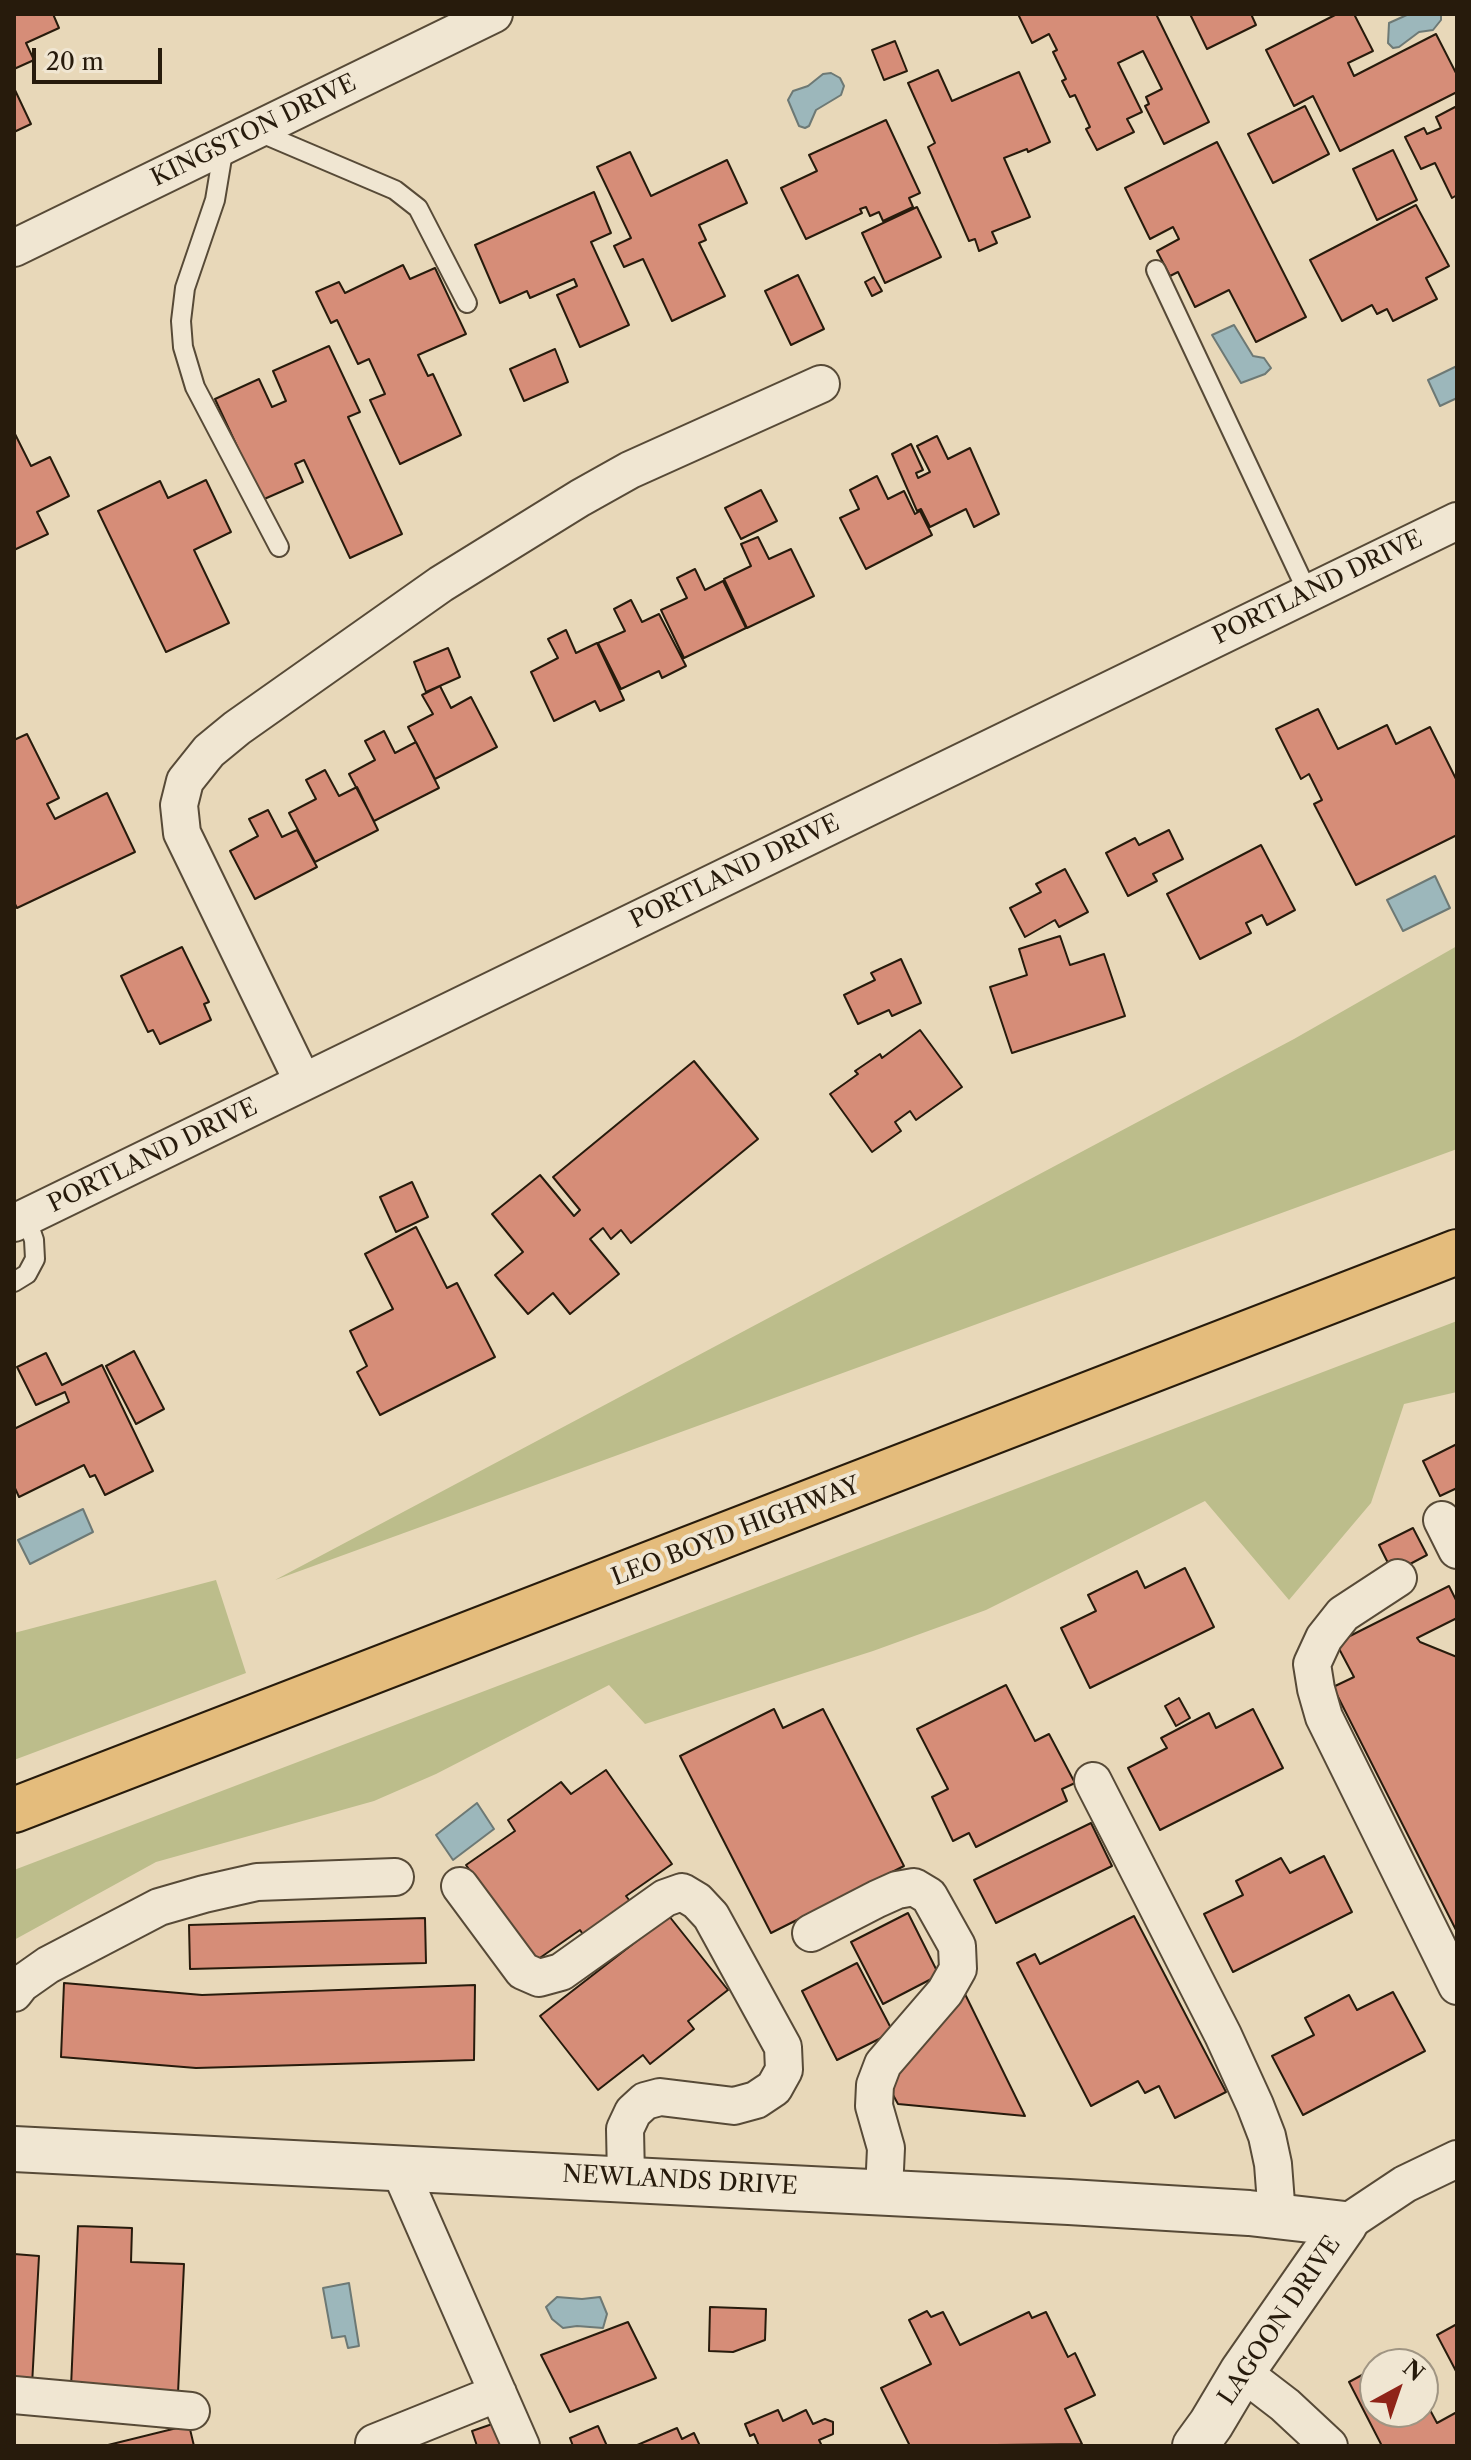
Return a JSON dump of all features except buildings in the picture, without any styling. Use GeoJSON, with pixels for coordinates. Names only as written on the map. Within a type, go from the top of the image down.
{"type":"FeatureCollection","features":[{"type":"Feature","properties":{"kind":"main road","name":"LEO BOYD HIGHWAY"},"geometry":{"type":"LineString","coordinates":[[14,1810],[1457,1252]]}},
{"type":"Feature","properties":{"kind":"street","name":"KINGSTON DRIVE"},"geometry":{"type":"LineString","coordinates":[[14,248],[494,14]]}},
{"type":"Feature","properties":{"kind":"street"},"geometry":{"type":"LineString","coordinates":[[303,1082],[182,833],[179,805],[185,781],[209,751],[237,728],[441,584],[630,470],[821,384]]}},
{"type":"Feature","properties":{"kind":"street","name":"PORTLAND DRIVE"},"geometry":{"type":"LineString","coordinates":[[20,1220],[1457,521]]}},
{"type":"Feature","properties":{"kind":"street"},"geometry":{"type":"LineString","coordinates":[[1398,1578],[1343,1614],[1324,1638],[1312,1664],[1324,1717],[1457,1986]]}},
{"type":"Feature","properties":{"kind":"street"},"geometry":{"type":"LineString","coordinates":[[1093,1781],[1223,2035],[1255,2105],[1267,2136],[1273,2164],[1277,2216]]}},
{"type":"Feature","properties":{"kind":"street"},"geometry":{"type":"LineString","coordinates":[[14,1993],[21,1984],[48,1965],[159,1907],[257,1882],[395,1877]]}},
{"type":"Feature","properties":{"kind":"street"},"geometry":{"type":"LineString","coordinates":[[460,1886],[523,1971],[539,1978],[561,1972],[665,1898],[682,1892],[697,1901],[711,1916],[783,2047],[784,2070],[774,2088],[756,2100],[734,2106],[660,2097],[645,2101],[633,2112],[625,2129],[626,2178]]}},
{"type":"Feature","properties":{"kind":"street"},"geometry":{"type":"LineString","coordinates":[[811,1933],[897,1890],[914,1887],[929,1896],[957,1946],[958,1969],[945,1992],[883,2064],[875,2085],[874,2106],[886,2148],[884,2191]]}},
{"type":"Feature","properties":{"kind":"street","name":"NEWLANDS DRIVE"},"geometry":{"type":"LineString","coordinates":[[14,2149],[884,2191],[1277,2216],[1345,2224]]}},
{"type":"Feature","properties":{"kind":"street","name":"LAGOON DRIVE"},"geometry":{"type":"LineString","coordinates":[[1195,2446],[1242,2372],[1345,2224],[1405,2184],[1455,2164]]}},
{"type":"Feature","properties":{"kind":"street"},"geometry":{"type":"LineString","coordinates":[[399,2168],[521,2446]]}},
{"type":"Feature","properties":{"kind":"street"},"geometry":{"type":"LineString","coordinates":[[1242,2372],[1285,2405],[1329,2446]]}},
{"type":"Feature","properties":{"kind":"street"},"geometry":{"type":"LineString","coordinates":[[374,2443],[498,2393]]}},
{"type":"Feature","properties":{"kind":"street"},"geometry":{"type":"LineString","coordinates":[[14,2395],[191,2411]]}},
{"type":"Feature","properties":{"kind":"lane"},"geometry":{"type":"LineString","coordinates":[[279,547],[195,387],[183,347],[181,321],[185,288],[239,138],[395,190],[418,208],[467,303]]}},
{"type":"Feature","properties":{"kind":"lane"},"geometry":{"type":"LineString","coordinates":[[1156,270],[1308,593]]}},
{"type":"Feature","properties":{"kind":"lane"},"geometry":{"type":"LineString","coordinates":[[14,1282],[27,1274],[35,1259],[34,1240],[20,1220]]}},
{"type":"Feature","properties":{"kind":"green space"},"geometry":{"type":"Polygon","coordinates":[[[1457,946],[1457,1149],[275,1580],[1294,1039],[1457,946]]]}},
{"type":"Feature","properties":{"kind":"green space"},"geometry":{"type":"Polygon","coordinates":[[[1457,1321],[1457,1392],[1404,1404],[1371,1503],[1289,1600],[1205,1501],[986,1610],[873,1651],[645,1724],[609,1685],[436,1774],[374,1801],[156,1862],[14,1940],[14,1870],[1457,1321]]]}},
{"type":"Feature","properties":{"kind":"green space"},"geometry":{"type":"Polygon","coordinates":[[[216,1580],[246,1673],[14,1760],[14,1633],[216,1580]]]}},
{"type":"Feature","properties":{"kind":"water"},"geometry":{"type":"Polygon","coordinates":[[[1409,14],[1441,14],[1441,20],[1433,30],[1419,32],[1393,48],[1388,43],[1389,23],[1409,14]]]}},
{"type":"Feature","properties":{"kind":"water"},"geometry":{"type":"Polygon","coordinates":[[[831,73],[840,78],[844,86],[841,95],[816,110],[809,126],[799,126],[788,100],[793,91],[808,86],[823,74],[831,73]]]}},
{"type":"Feature","properties":{"kind":"water"},"geometry":{"type":"Polygon","coordinates":[[[1234,325],[1253,356],[1264,358],[1271,368],[1265,374],[1241,383],[1212,335],[1234,325]]]}},
{"type":"Feature","properties":{"kind":"water"},"geometry":{"type":"Polygon","coordinates":[[[1457,366],[1457,398],[1440,406],[1428,380],[1457,366]]]}},
{"type":"Feature","properties":{"kind":"water"},"geometry":{"type":"Polygon","coordinates":[[[1435,876],[1450,908],[1403,931],[1387,900],[1435,876]]]}},
{"type":"Feature","properties":{"kind":"water"},"geometry":{"type":"Polygon","coordinates":[[[83,1509],[93,1532],[30,1564],[18,1540],[83,1509]]]}},
{"type":"Feature","properties":{"kind":"water"},"geometry":{"type":"Polygon","coordinates":[[[477,1803],[494,1829],[453,1860],[436,1835],[477,1803]]]}},
{"type":"Feature","properties":{"kind":"water"},"geometry":{"type":"Polygon","coordinates":[[[349,2283],[359,2346],[348,2348],[345,2336],[332,2338],[323,2288],[349,2283]]]}},
{"type":"Feature","properties":{"kind":"water"},"geometry":{"type":"Polygon","coordinates":[[[557,2297],[600,2297],[607,2314],[603,2328],[563,2328],[552,2319],[546,2307],[557,2297]]]}}]}
